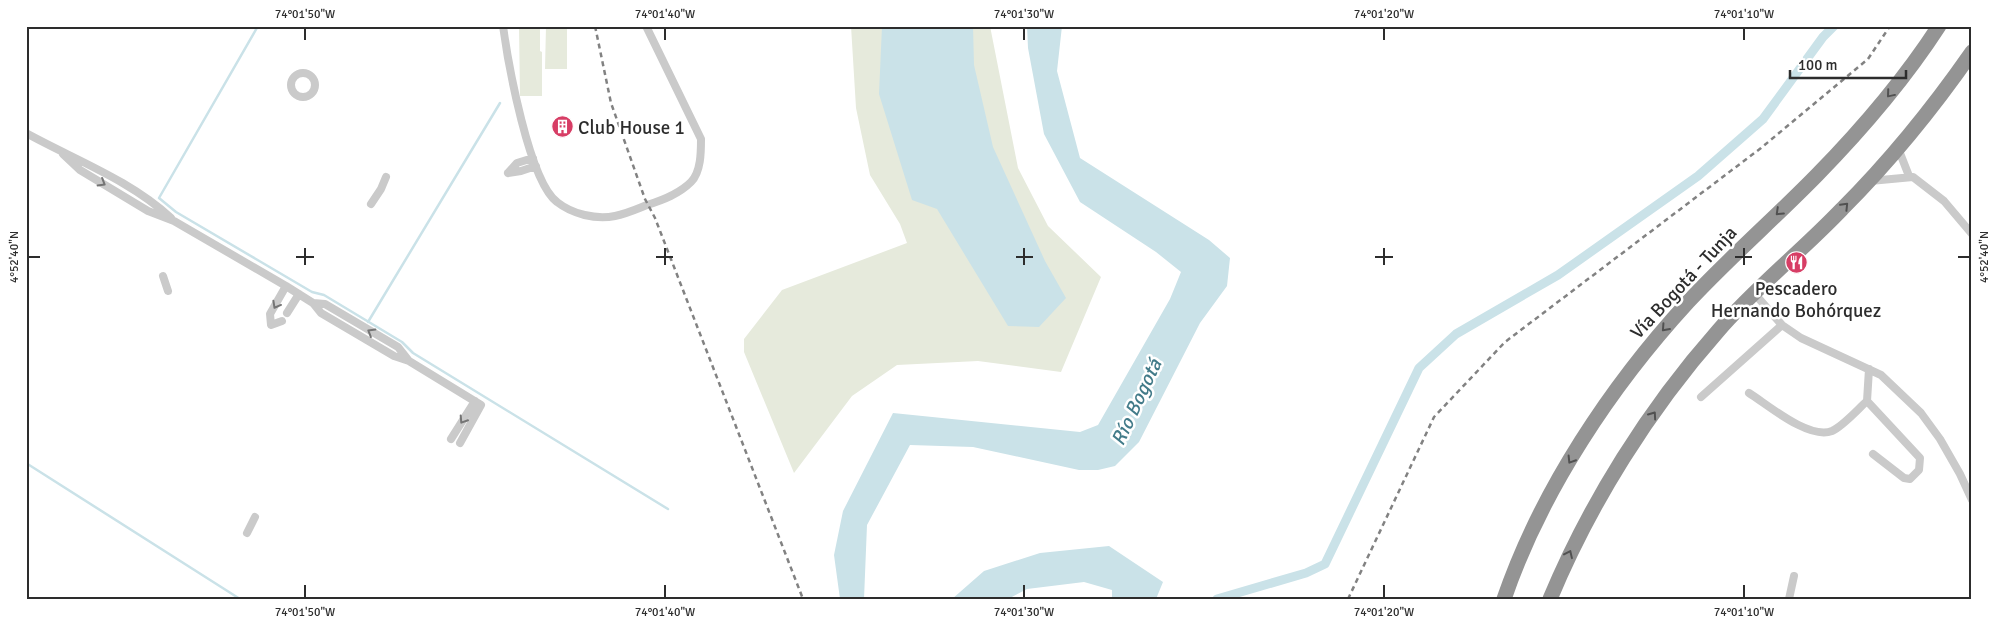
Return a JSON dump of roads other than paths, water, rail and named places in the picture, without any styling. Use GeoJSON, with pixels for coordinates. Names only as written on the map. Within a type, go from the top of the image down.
{"type":"FeatureCollection","features":[{"type":"Feature","properties":{"kind":"highway","name":"Vía Bogotá - Tunja"},"geometry":{"type":"LineString","coordinates":[[1504,599],[1521,556],[1550,494],[1589,431],[1634,365],[1689,302],[1818,174],[1876,112],[1906,74],[1939,26]]}},
{"type":"Feature","properties":{"kind":"highway"},"geometry":{"type":"LineString","coordinates":[[1550,599],[1581,530],[1625,455],[1657,408],[1706,345],[1754,293],[1797,254],[1868,182],[1946,89],[1972,52]]}},
{"type":"Feature","properties":{"kind":"street"},"geometry":{"type":"LineString","coordinates":[[503,26],[514,94],[543,185],[556,202],[577,213],[596,217],[615,216],[669,197],[692,181],[701,158],[701,138],[646,26]]}},
{"type":"Feature","properties":{"kind":"street"},"geometry":{"type":"LineString","coordinates":[[26,133],[63,154],[86,162],[154,203],[174,221],[313,303],[325,304],[398,347],[409,361],[478,403]]}},
{"type":"Feature","properties":{"kind":"street"},"geometry":{"type":"LineString","coordinates":[[1898,148],[1909,176]]}},
{"type":"Feature","properties":{"kind":"street"},"geometry":{"type":"LineString","coordinates":[[533,158],[518,163],[508,173],[536,166]]}},
{"type":"Feature","properties":{"kind":"street"},"geometry":{"type":"LineString","coordinates":[[371,204],[386,177]]}},
{"type":"Feature","properties":{"kind":"street"},"geometry":{"type":"LineString","coordinates":[[1868,182],[1913,177],[1944,201],[1972,234]]}},
{"type":"Feature","properties":{"kind":"street"},"geometry":{"type":"LineString","coordinates":[[163,276],[168,291]]}},
{"type":"Feature","properties":{"kind":"street"},"geometry":{"type":"LineString","coordinates":[[282,320],[271,325],[270,314],[286,286]]}},
{"type":"Feature","properties":{"kind":"street"},"geometry":{"type":"LineString","coordinates":[[1754,293],[1782,325],[1801,338],[1881,375],[1921,413],[1940,438],[1972,500]]}},
{"type":"Feature","properties":{"kind":"street"},"geometry":{"type":"LineString","coordinates":[[287,313],[299,294]]}},
{"type":"Feature","properties":{"kind":"street"},"geometry":{"type":"LineString","coordinates":[[1701,397],[1782,325]]}},
{"type":"Feature","properties":{"kind":"street"},"geometry":{"type":"LineString","coordinates":[[1869,369],[1868,401],[1920,458],[1919,470],[1910,479],[1904,478],[1873,454]]}},
{"type":"Feature","properties":{"kind":"street"},"geometry":{"type":"LineString","coordinates":[[1749,393],[1805,429],[1818,433],[1833,430],[1868,401]]}},
{"type":"Feature","properties":{"kind":"street"},"geometry":{"type":"LineString","coordinates":[[451,438],[478,403]]}},
{"type":"Feature","properties":{"kind":"street"},"geometry":{"type":"LineString","coordinates":[[460,443],[478,403]]}},
{"type":"Feature","properties":{"kind":"street"},"geometry":{"type":"LineString","coordinates":[[247,533],[255,516]]}},
{"type":"Feature","properties":{"kind":"street"},"geometry":{"type":"LineString","coordinates":[[1789,599],[1794,576]]}},
{"type":"Feature","properties":{"kind":"water"},"geometry":{"type":"Polygon","coordinates":[[[882,26],[973,26],[974,65],[993,147],[1045,261],[1066,298],[1039,327],[1008,326],[937,209],[912,200],[879,94],[882,26]]]}},
{"type":"Feature","properties":{"kind":"water","name":"Río Bogotá"},"geometry":{"type":"Polygon","coordinates":[[[1027,26],[1062,26],[1057,71],[1080,158],[1209,240],[1230,258],[1227,286],[1200,323],[1139,442],[1115,466],[1098,470],[1079,470],[973,447],[910,445],[867,525],[864,599],[840,599],[834,555],[843,511],[893,413],[1080,432],[1098,425],[1170,299],[1181,272],[1156,252],[1080,202],[1044,134],[1028,48],[1027,26]]]}},
{"type":"Feature","properties":{"kind":"water"},"geometry":{"type":"Polygon","coordinates":[[[1109,546],[1163,582],[1156,599],[1112,599],[1112,590],[1084,582],[1027,589],[1008,599],[952,599],[984,571],[1040,553],[1109,546]]]}},
{"type":"Feature","properties":{"kind":"waterway"},"geometry":{"type":"LineString","coordinates":[[258,26],[159,198],[176,212],[312,292],[324,295],[402,342],[413,353],[668,509]]}},
{"type":"Feature","properties":{"kind":"waterway"},"geometry":{"type":"LineString","coordinates":[[1217,599],[1306,573],[1325,564],[1419,368],[1456,334],[1558,275],[1698,176],[1763,119],[1823,37],[1834,26]]}},
{"type":"Feature","properties":{"kind":"waterway"},"geometry":{"type":"LineString","coordinates":[[368,322],[500,103]]}},
{"type":"Feature","properties":{"kind":"waterway"},"geometry":{"type":"LineString","coordinates":[[26,463],[240,599]]}},
{"type":"Feature","properties":{"kind":"railway"},"geometry":{"type":"LineString","coordinates":[[595,26],[611,103],[645,199],[655,218],[803,599]]}},
{"type":"Feature","properties":{"kind":"railway"},"geometry":{"type":"LineString","coordinates":[[1348,599],[1434,417],[1505,342],[1761,148],[1868,59],[1890,26]]}},
{"type":"Feature","properties":{"kind":"place","name":"Club House 1"},"geometry":{"type":"Point","coordinates":[562,127]}},
{"type":"Feature","properties":{"kind":"place","name":"Pescadero Hernando Bohórquez"},"geometry":{"type":"Point","coordinates":[1796,262]}}]}
